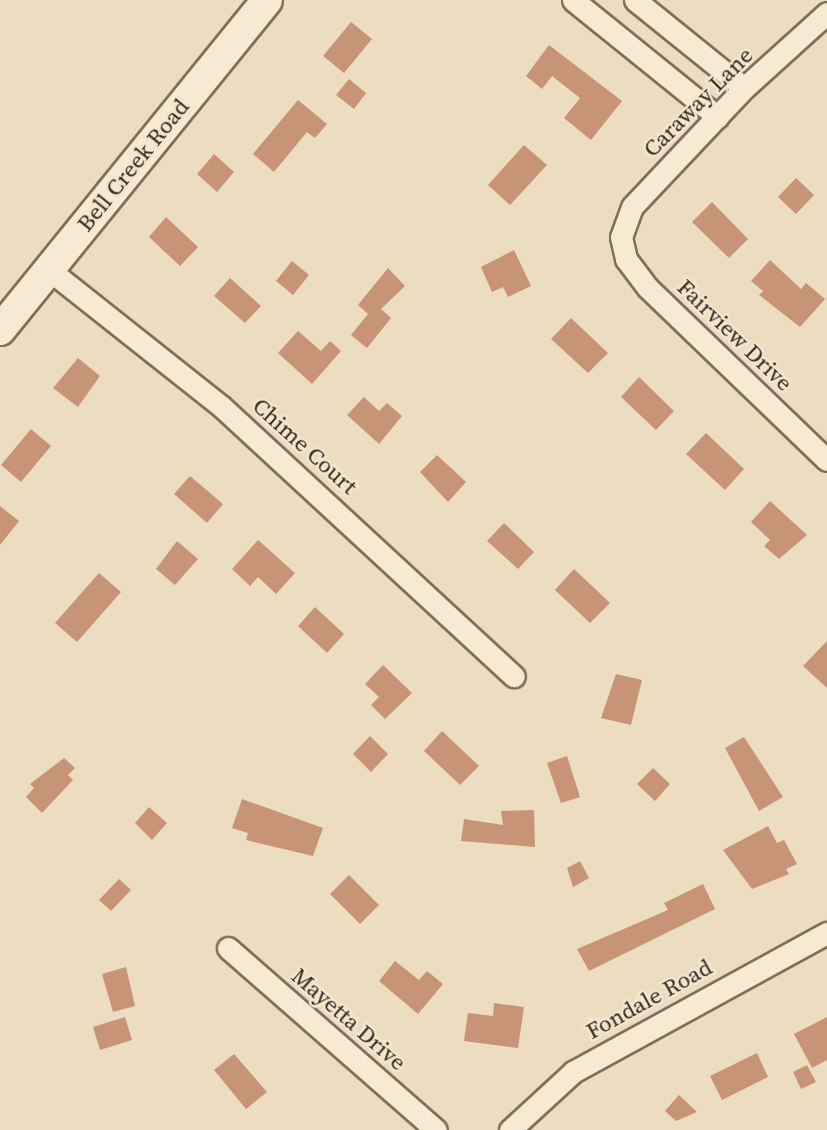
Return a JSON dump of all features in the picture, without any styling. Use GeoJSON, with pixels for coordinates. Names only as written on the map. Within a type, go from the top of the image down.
{"type":"FeatureCollection","features":[{"type":"Feature","properties":{"kind":"street","name":"Bell Creek Road"},"geometry":{"type":"LineString","coordinates":[[0,330],[267,0]]}},
{"type":"Feature","properties":{"kind":"street"},"geometry":{"type":"LineString","coordinates":[[572,0],[718,117]]}},
{"type":"Feature","properties":{"kind":"street"},"geometry":{"type":"LineString","coordinates":[[635,0],[744,88]]}},
{"type":"Feature","properties":{"kind":"street","name":"Caraway Lane"},"geometry":{"type":"LineString","coordinates":[[621,237],[632,207],[744,88],[827,13]]}},
{"type":"Feature","properties":{"kind":"street","name":"Fairview Drive"},"geometry":{"type":"LineString","coordinates":[[621,237],[626,259],[648,288],[827,460]]}},
{"type":"Feature","properties":{"kind":"street","name":"Chime Court"},"geometry":{"type":"LineString","coordinates":[[48,269],[252,434],[514,677]]}},
{"type":"Feature","properties":{"kind":"street","name":"Fondale Road"},"geometry":{"type":"LineString","coordinates":[[510,1130],[573,1072],[827,933]]}},
{"type":"Feature","properties":{"kind":"street","name":"Mayetta Drive"},"geometry":{"type":"LineString","coordinates":[[228,948],[436,1130]]}},
{"type":"Feature","properties":{"kind":"building"},"geometry":{"type":"Polygon","coordinates":[[[351,22],[372,39],[344,73],[323,56],[351,22]]]}},
{"type":"Feature","properties":{"kind":"building"},"geometry":{"type":"Polygon","coordinates":[[[549,45],[622,101],[591,140],[564,118],[580,98],[552,76],[542,89],[526,76],[549,45]]]}},
{"type":"Feature","properties":{"kind":"building"},"geometry":{"type":"Polygon","coordinates":[[[349,79],[366,93],[354,109],[336,95],[349,79]]]}},
{"type":"Feature","properties":{"kind":"building"},"geometry":{"type":"Polygon","coordinates":[[[298,100],[327,124],[315,138],[307,132],[274,172],[253,154],[298,100]]]}},
{"type":"Feature","properties":{"kind":"building"},"geometry":{"type":"Polygon","coordinates":[[[524,145],[547,165],[510,205],[488,185],[524,145]]]}},
{"type":"Feature","properties":{"kind":"building"},"geometry":{"type":"Polygon","coordinates":[[[214,154],[234,172],[217,192],[197,174],[214,154]]]}},
{"type":"Feature","properties":{"kind":"building"},"geometry":{"type":"Polygon","coordinates":[[[796,178],[814,195],[796,214],[778,197],[796,178]]]}},
{"type":"Feature","properties":{"kind":"building"},"geometry":{"type":"Polygon","coordinates":[[[712,202],[748,239],[729,258],[692,222],[712,202]]]}},
{"type":"Feature","properties":{"kind":"building"},"geometry":{"type":"Polygon","coordinates":[[[166,217],[198,247],[180,266],[149,237],[166,217]]]}},
{"type":"Feature","properties":{"kind":"building"},"geometry":{"type":"Polygon","coordinates":[[[514,250],[531,286],[508,297],[503,287],[492,292],[481,267],[514,250]]]}},
{"type":"Feature","properties":{"kind":"building"},"geometry":{"type":"Polygon","coordinates":[[[770,260],[801,289],[806,283],[825,299],[800,327],[759,295],[763,291],[751,281],[770,260]]]}},
{"type":"Feature","properties":{"kind":"building"},"geometry":{"type":"Polygon","coordinates":[[[292,261],[309,275],[293,295],[276,281],[292,261]]]}},
{"type":"Feature","properties":{"kind":"building"},"geometry":{"type":"Polygon","coordinates":[[[388,268],[405,286],[381,309],[391,318],[367,348],[351,335],[368,314],[358,305],[388,268]]]}},
{"type":"Feature","properties":{"kind":"building"},"geometry":{"type":"Polygon","coordinates":[[[230,278],[261,306],[245,323],[214,296],[230,278]]]}},
{"type":"Feature","properties":{"kind":"building"},"geometry":{"type":"Polygon","coordinates":[[[571,318],[608,353],[588,373],[551,339],[571,318]]]}},
{"type":"Feature","properties":{"kind":"building"},"geometry":{"type":"Polygon","coordinates":[[[298,331],[321,351],[330,341],[341,351],[312,384],[278,353],[298,331]]]}},
{"type":"Feature","properties":{"kind":"building"},"geometry":{"type":"Polygon","coordinates":[[[78,358],[100,376],[78,407],[53,388],[78,358]]]}},
{"type":"Feature","properties":{"kind":"building"},"geometry":{"type":"Polygon","coordinates":[[[639,377],[674,411],[656,430],[621,397],[639,377]]]}},
{"type":"Feature","properties":{"kind":"building"},"geometry":{"type":"Polygon","coordinates":[[[364,397],[379,411],[387,403],[402,416],[379,444],[347,415],[364,397]]]}},
{"type":"Feature","properties":{"kind":"building"},"geometry":{"type":"Polygon","coordinates":[[[31,429],[51,446],[21,482],[1,465],[31,429]]]}},
{"type":"Feature","properties":{"kind":"building"},"geometry":{"type":"Polygon","coordinates":[[[706,433],[744,469],[725,490],[686,454],[706,433]]]}},
{"type":"Feature","properties":{"kind":"building"},"geometry":{"type":"Polygon","coordinates":[[[437,455],[466,482],[448,502],[420,472],[437,455]]]}},
{"type":"Feature","properties":{"kind":"building"},"geometry":{"type":"Polygon","coordinates":[[[190,476],[223,504],[207,523],[174,494],[190,476]]]}},
{"type":"Feature","properties":{"kind":"building"},"geometry":{"type":"Polygon","coordinates":[[[770,501],[807,535],[779,559],[764,546],[770,540],[751,522],[770,501]]]}},
{"type":"Feature","properties":{"kind":"building"},"geometry":{"type":"Polygon","coordinates":[[[0,506],[19,521],[0,545],[0,506]]]}},
{"type":"Feature","properties":{"kind":"building"},"geometry":{"type":"Polygon","coordinates":[[[504,523],[534,552],[518,569],[487,541],[504,523]]]}},
{"type":"Feature","properties":{"kind":"building"},"geometry":{"type":"Polygon","coordinates":[[[258,540],[295,573],[276,594],[258,577],[250,586],[232,569],[258,540]]]}},
{"type":"Feature","properties":{"kind":"building"},"geometry":{"type":"Polygon","coordinates":[[[177,541],[198,559],[175,585],[156,569],[177,541]]]}},
{"type":"Feature","properties":{"kind":"building"},"geometry":{"type":"Polygon","coordinates":[[[574,569],[610,603],[590,623],[555,590],[574,569]]]}},
{"type":"Feature","properties":{"kind":"building"},"geometry":{"type":"Polygon","coordinates":[[[99,573],[121,592],[77,642],[55,623],[99,573]]]}},
{"type":"Feature","properties":{"kind":"building"},"geometry":{"type":"Polygon","coordinates":[[[315,607],[344,634],[327,653],[298,626],[315,607]]]}},
{"type":"Feature","properties":{"kind":"building"},"geometry":{"type":"Polygon","coordinates":[[[827,641],[827,688],[803,666],[827,641]]]}},
{"type":"Feature","properties":{"kind":"building"},"geometry":{"type":"Polygon","coordinates":[[[383,665],[412,693],[385,719],[371,705],[379,697],[365,684],[383,665]]]}},
{"type":"Feature","properties":{"kind":"building"},"geometry":{"type":"Polygon","coordinates":[[[616,674],[642,680],[631,725],[601,718],[616,674]]]}},
{"type":"Feature","properties":{"kind":"building"},"geometry":{"type":"Polygon","coordinates":[[[442,731],[479,766],[460,785],[424,751],[442,731]]]}},
{"type":"Feature","properties":{"kind":"building"},"geometry":{"type":"Polygon","coordinates":[[[370,736],[388,754],[371,772],[353,754],[370,736]]]}},
{"type":"Feature","properties":{"kind":"building"},"geometry":{"type":"Polygon","coordinates":[[[744,737],[783,797],[759,811],[725,748],[744,737]]]}},
{"type":"Feature","properties":{"kind":"building"},"geometry":{"type":"Polygon","coordinates":[[[567,756],[580,797],[561,803],[547,763],[567,756]]]}},
{"type":"Feature","properties":{"kind":"building"},"geometry":{"type":"Polygon","coordinates":[[[64,758],[75,768],[68,775],[73,780],[42,813],[26,797],[34,788],[30,784],[64,758]]]}},
{"type":"Feature","properties":{"kind":"building"},"geometry":{"type":"Polygon","coordinates":[[[653,768],[670,784],[655,801],[637,784],[653,768]]]}},
{"type":"Feature","properties":{"kind":"building"},"geometry":{"type":"Polygon","coordinates":[[[242,799],[323,828],[313,856],[246,840],[248,833],[232,828],[242,799]]]}},
{"type":"Feature","properties":{"kind":"building"},"geometry":{"type":"Polygon","coordinates":[[[149,807],[167,823],[152,840],[135,823],[149,807]]]}},
{"type":"Feature","properties":{"kind":"building"},"geometry":{"type":"Polygon","coordinates":[[[534,810],[535,847],[461,841],[464,819],[503,825],[501,811],[534,810]]]}},
{"type":"Feature","properties":{"kind":"building"},"geometry":{"type":"Polygon","coordinates":[[[768,826],[777,843],[784,840],[797,864],[786,869],[789,874],[752,889],[723,850],[768,826]]]}},
{"type":"Feature","properties":{"kind":"building"},"geometry":{"type":"Polygon","coordinates":[[[580,861],[589,878],[573,887],[567,868],[580,861]]]}},
{"type":"Feature","properties":{"kind":"building"},"geometry":{"type":"Polygon","coordinates":[[[349,875],[379,905],[360,924],[330,894],[349,875]]]}},
{"type":"Feature","properties":{"kind":"building"},"geometry":{"type":"Polygon","coordinates":[[[119,879],[131,890],[111,911],[99,900],[119,879]]]}},
{"type":"Feature","properties":{"kind":"building"},"geometry":{"type":"Polygon","coordinates":[[[703,884],[715,909],[589,971],[577,949],[668,910],[664,903],[703,884]]]}},
{"type":"Feature","properties":{"kind":"building"},"geometry":{"type":"Polygon","coordinates":[[[395,961],[419,980],[427,971],[443,984],[418,1014],[379,981],[395,961]]]}},
{"type":"Feature","properties":{"kind":"building"},"geometry":{"type":"Polygon","coordinates":[[[126,967],[135,1006],[113,1012],[102,974],[126,967]]]}},
{"type":"Feature","properties":{"kind":"building"},"geometry":{"type":"Polygon","coordinates":[[[494,1003],[524,1007],[518,1048],[464,1041],[468,1013],[493,1016],[494,1003]]]}},
{"type":"Feature","properties":{"kind":"building"},"geometry":{"type":"Polygon","coordinates":[[[125,1017],[132,1040],[100,1050],[93,1027],[125,1017]]]}},
{"type":"Feature","properties":{"kind":"building"},"geometry":{"type":"Polygon","coordinates":[[[827,1017],[827,1060],[812,1068],[794,1034],[827,1017]]]}},
{"type":"Feature","properties":{"kind":"building"},"geometry":{"type":"Polygon","coordinates":[[[757,1053],[768,1077],[722,1100],[710,1076],[757,1053]]]}},
{"type":"Feature","properties":{"kind":"building"},"geometry":{"type":"Polygon","coordinates":[[[234,1054],[267,1092],[246,1109],[214,1070],[234,1054]]]}},
{"type":"Feature","properties":{"kind":"building"},"geometry":{"type":"Polygon","coordinates":[[[807,1065],[816,1082],[801,1089],[793,1072],[807,1065]]]}},
{"type":"Feature","properties":{"kind":"building"},"geometry":{"type":"Polygon","coordinates":[[[679,1095],[697,1112],[676,1121],[665,1111],[679,1095]]]}}]}
